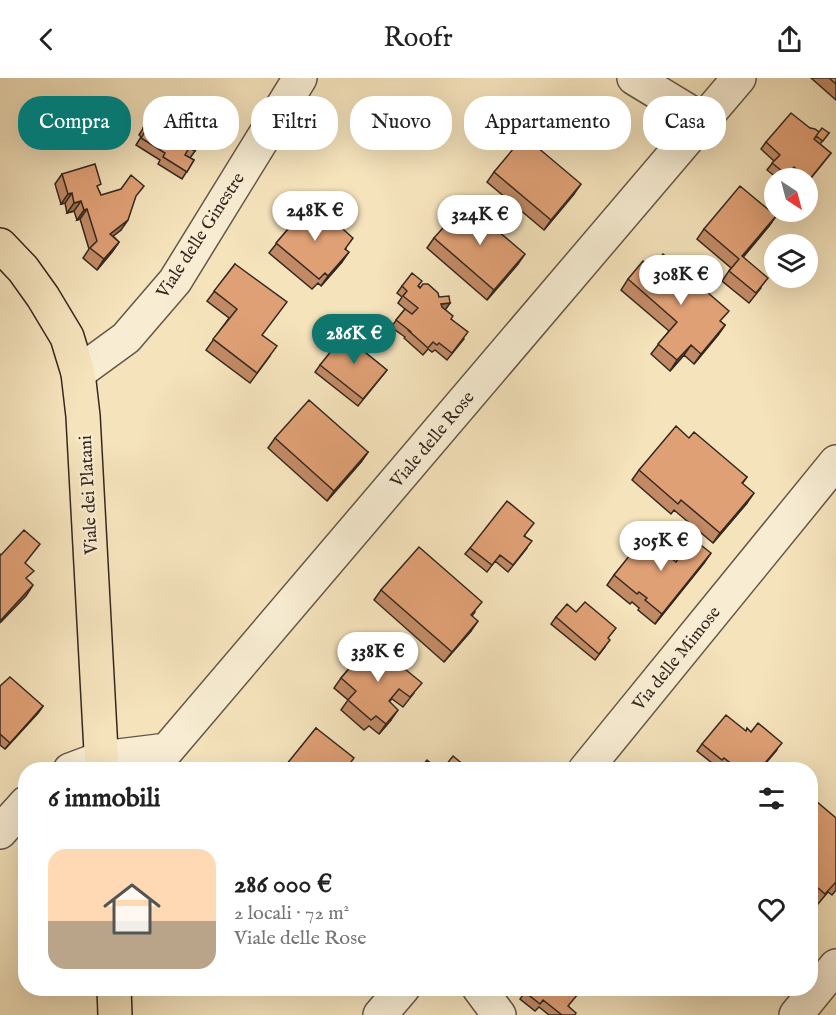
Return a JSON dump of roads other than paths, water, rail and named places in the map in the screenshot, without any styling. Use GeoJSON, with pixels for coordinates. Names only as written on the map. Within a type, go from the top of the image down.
{"type":"FeatureCollection","features":[{"type":"Feature","properties":{"kind":"main road","name":"Viale dei Platani"},"geometry":{"type":"LineString","coordinates":[[0,245],[23,269],[68,337],[78,373],[84,427],[102,762]]}},
{"type":"Feature","properties":{"kind":"main road"},"geometry":{"type":"LineString","coordinates":[[115,996],[116,1015]]}},
{"type":"Feature","properties":{"kind":"street","name":"Viale delle Ginestre"},"geometry":{"type":"LineString","coordinates":[[78,373],[126,338],[175,281],[300,78]]}},
{"type":"Feature","properties":{"kind":"street"},"geometry":{"type":"LineString","coordinates":[[634,78],[664,96]]}},
{"type":"Feature","properties":{"kind":"street","name":"Viale delle Rose"},"geometry":{"type":"LineString","coordinates":[[724,96],[739,78]]}},
{"type":"Feature","properties":{"kind":"street","name":"Viale delle Rose"},"geometry":{"type":"LineString","coordinates":[[111,762],[167,750],[677,150]]}},
{"type":"Feature","properties":{"kind":"street","name":"Via delle Mimose"},"geometry":{"type":"LineString","coordinates":[[592,762],[836,462]]}},
{"type":"Feature","properties":{"kind":"street"},"geometry":{"type":"LineString","coordinates":[[0,832],[18,812]]}},
{"type":"Feature","properties":{"kind":"street"},"geometry":{"type":"LineString","coordinates":[[818,988],[836,966]]}},
{"type":"Feature","properties":{"kind":"street"},"geometry":{"type":"LineString","coordinates":[[380,1015],[396,996]]}},
{"type":"Feature","properties":{"kind":"street"},"geometry":{"type":"LineString","coordinates":[[485,996],[499,1015]]}},
{"type":"Feature","properties":{"kind":"street"},"geometry":{"type":"LineString","coordinates":[[796,1015],[812,996]]}}]}
